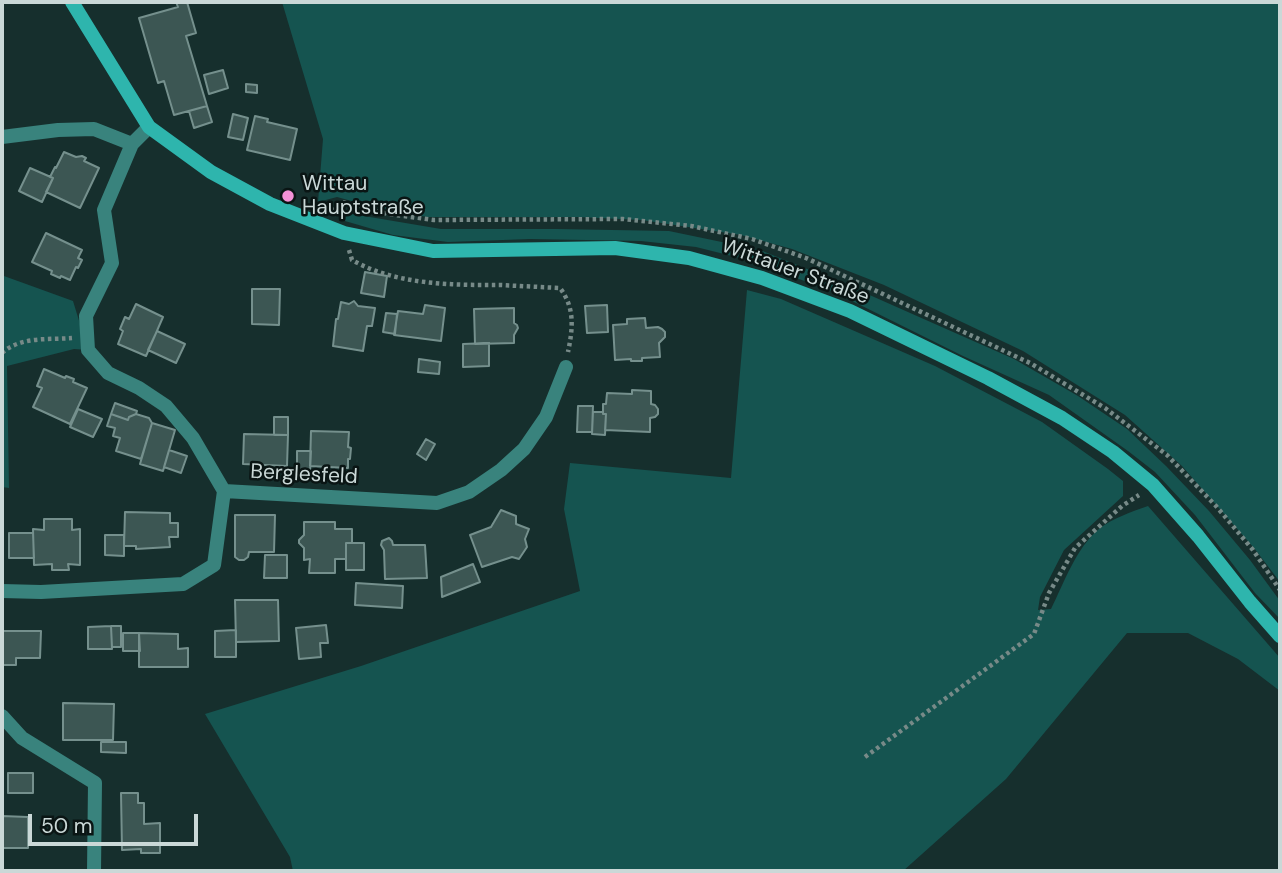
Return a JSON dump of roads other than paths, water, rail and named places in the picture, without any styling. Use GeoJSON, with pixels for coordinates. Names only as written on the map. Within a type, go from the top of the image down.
{"type":"FeatureCollection","features":[{"type":"Feature","properties":{"kind":"street","name":"Wittauer Straße"},"geometry":{"type":"LineString","coordinates":[[72,2],[149,127],[211,172],[270,204],[344,233],[433,251],[615,248],[690,258],[762,278],[850,311],[988,378],[1062,418],[1114,453],[1153,485],[1280,636]]}},
{"type":"Feature","properties":{"kind":"street"},"geometry":{"type":"LineString","coordinates":[[2,137],[58,130],[94,129],[132,144],[149,127]]}},
{"type":"Feature","properties":{"kind":"street","name":"Berglesfeld"},"geometry":{"type":"LineString","coordinates":[[132,144],[104,210],[112,263],[86,316],[88,349],[108,373],[139,387],[166,406],[193,438],[224,491],[438,503],[470,492],[501,470],[524,449],[545,417],[566,367]]}},
{"type":"Feature","properties":{"kind":"street"},"geometry":{"type":"LineString","coordinates":[[2,591],[41,592],[183,584],[214,565],[224,491]]}},
{"type":"Feature","properties":{"kind":"street"},"geometry":{"type":"LineString","coordinates":[[2,716],[22,738],[94,783],[94,871]]}},
{"type":"Feature","properties":{"kind":"place","name":"Wittau Hauptstraße"},"geometry":{"type":"Point","coordinates":[288,196]}}]}
